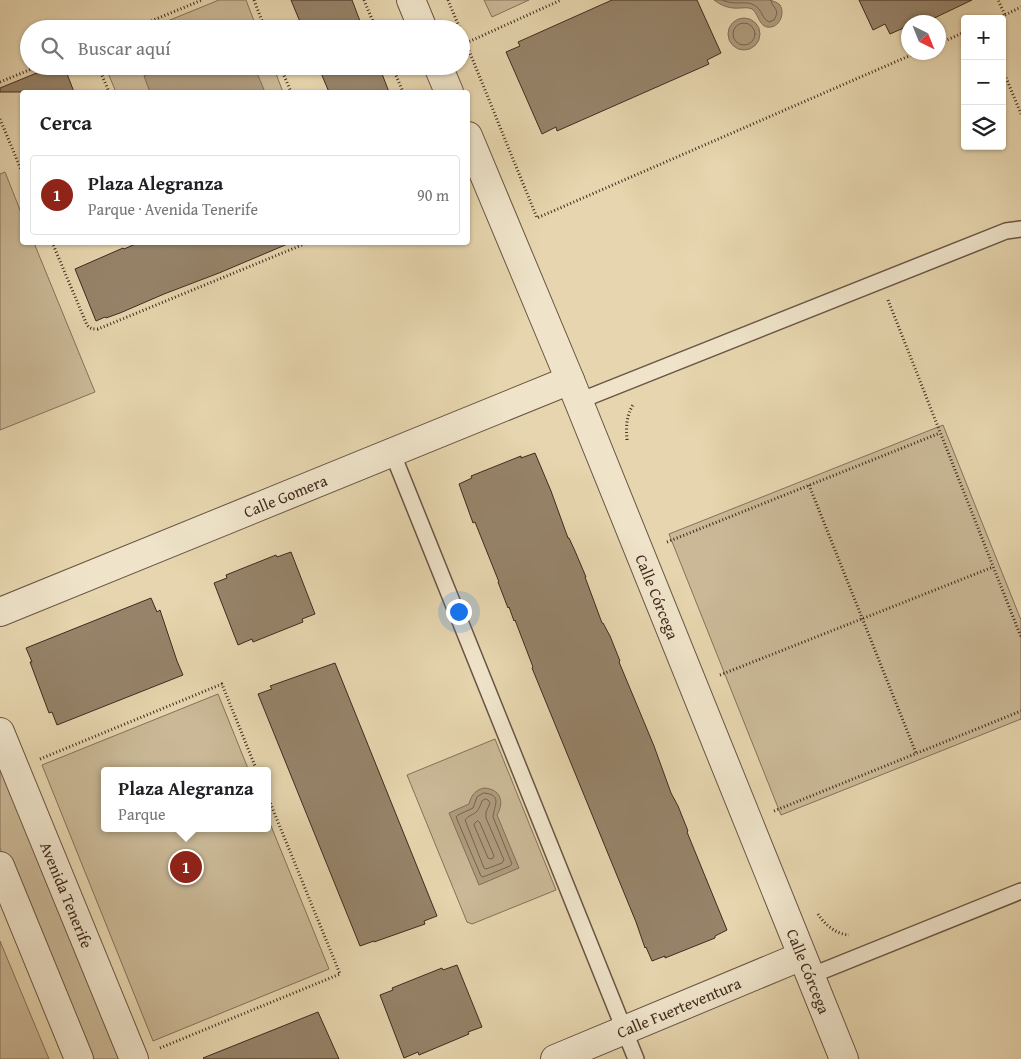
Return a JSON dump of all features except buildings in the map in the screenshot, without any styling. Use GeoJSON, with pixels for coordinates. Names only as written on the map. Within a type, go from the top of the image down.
{"type":"FeatureCollection","features":[{"type":"Feature","properties":{"kind":"street"},"geometry":{"type":"LineString","coordinates":[[411,0],[419,20]]}},
{"type":"Feature","properties":{"kind":"street"},"geometry":{"type":"LineString","coordinates":[[442,75],[449,90]]}},
{"type":"Feature","properties":{"kind":"street","name":"Calle Córcega"},"geometry":{"type":"LineString","coordinates":[[470,141],[574,390],[844,1059]]}},
{"type":"Feature","properties":{"kind":"street","name":"Calle Gomera"},"geometry":{"type":"LineString","coordinates":[[0,612],[392,452],[574,390]]}},
{"type":"Feature","properties":{"kind":"street","name":"Avenida Tenerife"},"geometry":{"type":"LineString","coordinates":[[0,732],[144,1055]]}},
{"type":"Feature","properties":{"kind":"street"},"geometry":{"type":"LineString","coordinates":[[0,866],[79,1059]]}},
{"type":"Feature","properties":{"kind":"street","name":"Calle Fuerteventura"},"geometry":{"type":"LineString","coordinates":[[555,1059],[624,1030],[806,966]]}},
{"type":"Feature","properties":{"kind":"lane"},"geometry":{"type":"LineString","coordinates":[[574,390],[1006,231],[1021,229]]}},
{"type":"Feature","properties":{"kind":"lane"},"geometry":{"type":"LineString","coordinates":[[392,452],[636,1059]]}},
{"type":"Feature","properties":{"kind":"lane"},"geometry":{"type":"LineString","coordinates":[[806,966],[1021,891]]}},
{"type":"Feature","properties":{"kind":"path"},"geometry":{"type":"LineString","coordinates":[[154,20],[202,0]]}},
{"type":"Feature","properties":{"kind":"path"},"geometry":{"type":"LineString","coordinates":[[254,0],[262,20]]}},
{"type":"Feature","properties":{"kind":"path"},"geometry":{"type":"LineString","coordinates":[[364,0],[372,20]]}},
{"type":"Feature","properties":{"kind":"path"},"geometry":{"type":"LineString","coordinates":[[448,0],[457,20]]}},
{"type":"Feature","properties":{"kind":"path"},"geometry":{"type":"LineString","coordinates":[[470,41],[560,0]]}},
{"type":"Feature","properties":{"kind":"path"},"geometry":{"type":"LineString","coordinates":[[998,0],[1005,15],[1021,7]]}},
{"type":"Feature","properties":{"kind":"path"},"geometry":{"type":"LineString","coordinates":[[946,40],[961,34]]}},
{"type":"Feature","properties":{"kind":"path"},"geometry":{"type":"LineString","coordinates":[[470,53],[537,218],[901,59]]}},
{"type":"Feature","properties":{"kind":"path"},"geometry":{"type":"LineString","coordinates":[[0,82],[20,74]]}},
{"type":"Feature","properties":{"kind":"path"},"geometry":{"type":"LineString","coordinates":[[101,75],[107,90]]}},
{"type":"Feature","properties":{"kind":"path"},"geometry":{"type":"LineString","coordinates":[[284,75],[290,90]]}},
{"type":"Feature","properties":{"kind":"path"},"geometry":{"type":"LineString","coordinates":[[396,75],[402,90]]}},
{"type":"Feature","properties":{"kind":"path"},"geometry":{"type":"LineString","coordinates":[[1006,78],[1021,114]]}},
{"type":"Feature","properties":{"kind":"path"},"geometry":{"type":"LineString","coordinates":[[0,119],[20,167]]}},
{"type":"Feature","properties":{"kind":"path"},"geometry":{"type":"LineString","coordinates":[[53,245],[87,325],[90,328],[98,329],[302,245]]}},
{"type":"Feature","properties":{"kind":"path"},"geometry":{"type":"LineString","coordinates":[[886,296],[1021,637]]}},
{"type":"Feature","properties":{"kind":"path"},"geometry":{"type":"LineString","coordinates":[[670,551],[667,542],[940,433]]}},
{"type":"Feature","properties":{"kind":"path"},"geometry":{"type":"LineString","coordinates":[[809,485],[916,753]]}},
{"type":"Feature","properties":{"kind":"path"},"geometry":{"type":"LineString","coordinates":[[716,666],[720,676],[993,567]]}},
{"type":"Feature","properties":{"kind":"path"},"geometry":{"type":"LineString","coordinates":[[37,760],[222,684],[256,767]]}},
{"type":"Feature","properties":{"kind":"path"},"geometry":{"type":"LineString","coordinates":[[778,819],[774,811],[1021,711]]}},
{"type":"Feature","properties":{"kind":"path"},"geometry":{"type":"LineString","coordinates":[[144,1055],[340,974],[271,805]]}},
{"type":"Feature","properties":{"kind":"path"},"geometry":{"type":"LineString","coordinates":[[815,910],[822,921],[833,930],[852,936]]}},
{"type":"Feature","properties":{"kind":"shaded area"},"geometry":{"type":"Polygon","coordinates":[[[219,0],[246,0],[254,20],[170,20],[219,0]]]}},
{"type":"Feature","properties":{"kind":"shaded area"},"geometry":{"type":"Polygon","coordinates":[[[484,0],[529,0],[492,17],[484,0]]]}},
{"type":"Feature","properties":{"kind":"shaded area"},"geometry":{"type":"Polygon","coordinates":[[[109,75],[276,75],[282,90],[115,90],[109,75]]]}},
{"type":"Feature","properties":{"kind":"shaded area"},"geometry":{"type":"Polygon","coordinates":[[[5,172],[20,210],[20,245],[35,245],[95,392],[0,430],[0,174],[5,172]]]}},
{"type":"Feature","properties":{"kind":"shaded area"},"geometry":{"type":"Polygon","coordinates":[[[943,425],[1021,620],[1021,719],[781,815],[669,534],[943,425]]]}},
{"type":"Feature","properties":{"kind":"shaded area"},"geometry":{"type":"Polygon","coordinates":[[[218,694],[247,767],[101,767],[101,832],[271,832],[271,826],[329,969],[153,1041],[42,765],[218,694]]]}},
{"type":"Feature","properties":{"kind":"shaded area"},"geometry":{"type":"Polygon","coordinates":[[[495,739],[556,890],[472,924],[467,922],[407,775],[495,739]]]}},
{"type":"Feature","properties":{"kind":"shaded area"},"geometry":{"type":"Polygon","coordinates":[[[0,755],[125,1059],[86,1059],[0,848],[0,755]]]}},
{"type":"Feature","properties":{"kind":"shaded area"},"geometry":{"type":"Polygon","coordinates":[[[0,941],[49,1059],[0,1059],[0,941]]]}},
{"type":"Feature","properties":{"kind":"water"},"geometry":{"type":"Polygon","coordinates":[[[714,0],[769,0],[780,5],[782,15],[777,24],[767,27],[762,24],[752,9],[729,7],[714,0]]]}},
{"type":"Feature","properties":{"kind":"water"},"geometry":{"type":"Polygon","coordinates":[[[744,18],[750,19],[755,23],[759,28],[759,40],[755,45],[750,49],[744,50],[738,49],[733,45],[729,40],[728,34],[729,28],[733,23],[738,19],[744,18]]]}},
{"type":"Feature","properties":{"kind":"water"},"geometry":{"type":"Polygon","coordinates":[[[258,75],[264,90],[149,90],[144,76],[258,75]]]}},
{"type":"Feature","properties":{"kind":"water"},"geometry":{"type":"Polygon","coordinates":[[[484,788],[497,793],[501,801],[497,815],[519,868],[479,885],[449,813],[469,804],[474,794],[484,788]]]}},
{"type":"Feature","properties":{"kind":"place","name":"Plaza Alegranza"},"geometry":{"type":"Point","coordinates":[186,867]}}]}
